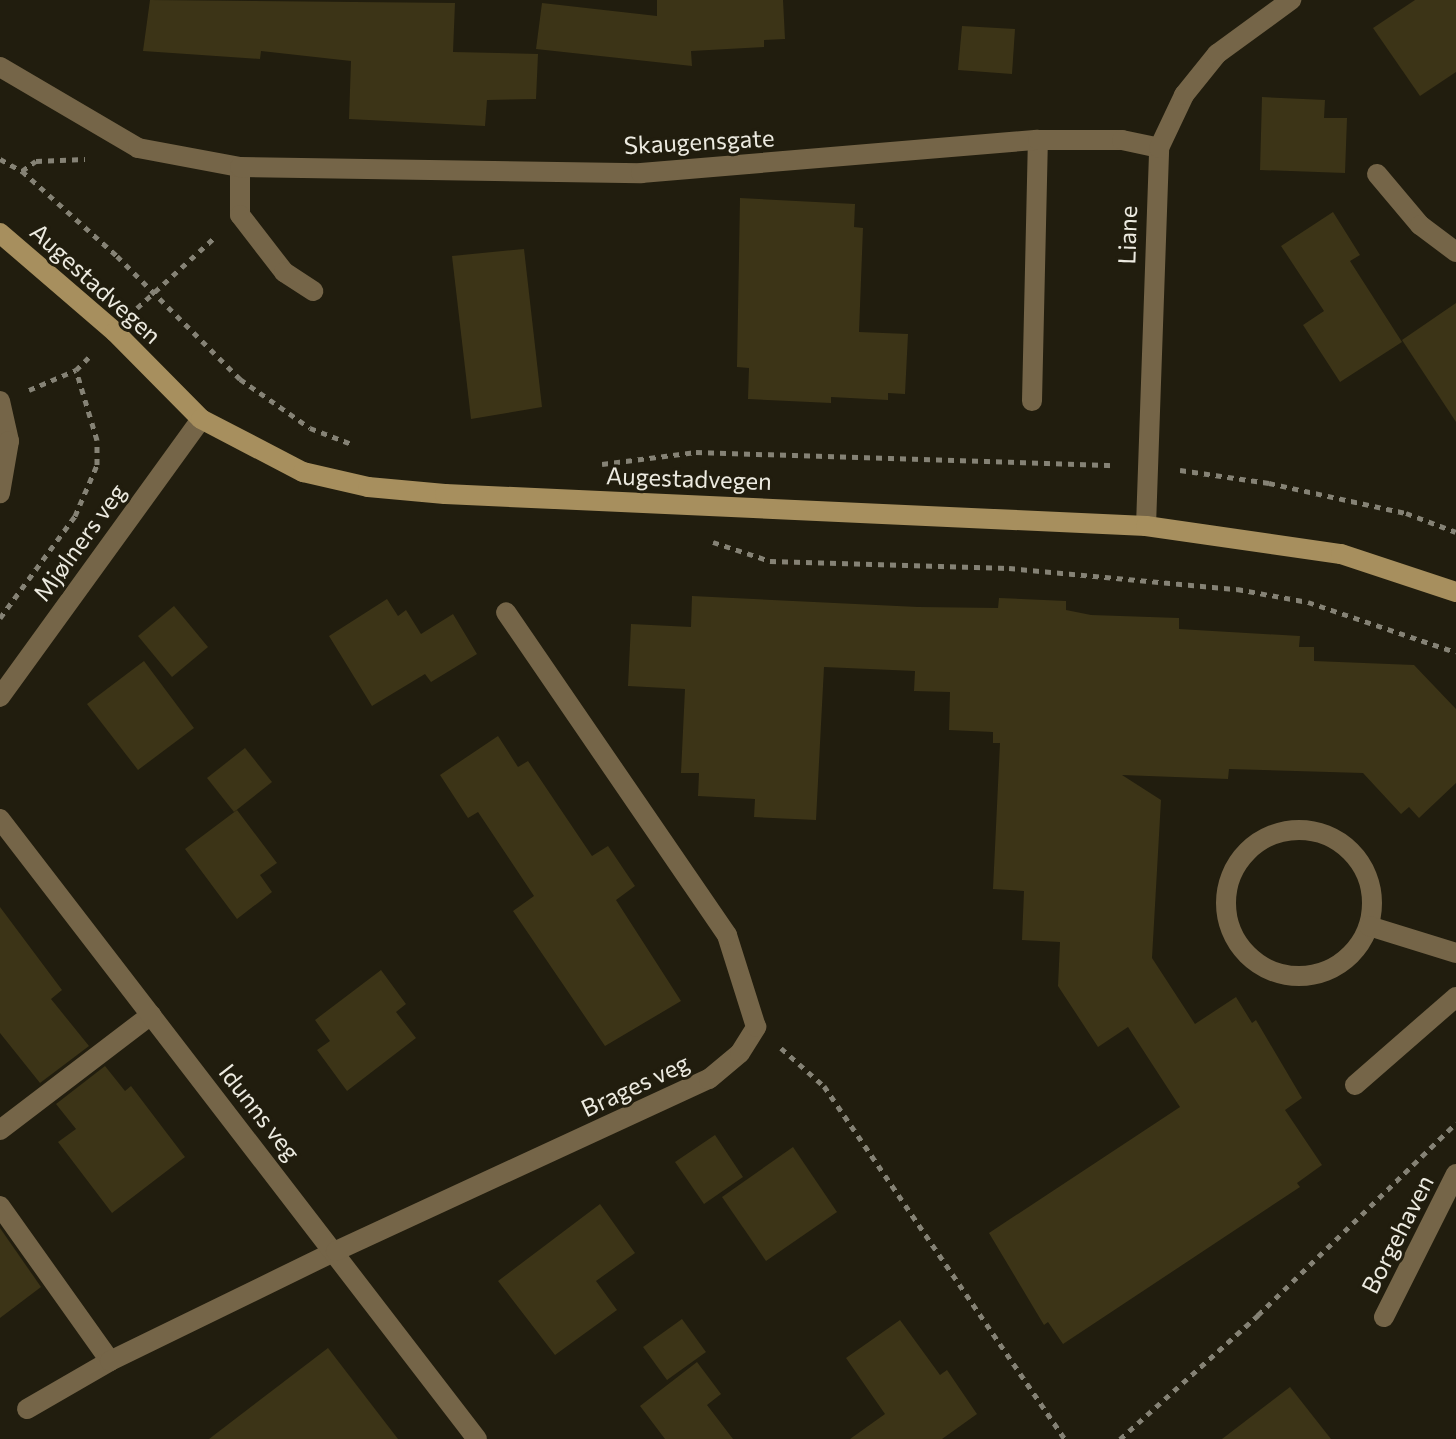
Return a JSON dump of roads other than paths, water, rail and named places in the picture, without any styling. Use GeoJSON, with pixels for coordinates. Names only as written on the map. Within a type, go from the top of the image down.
{"type":"FeatureCollection","features":[{"type":"Feature","properties":{"kind":"main road","name":"Augestadvegen"},"geometry":{"type":"LineString","coordinates":[[0,233],[115,332],[201,419],[303,472],[368,487],[1146,526],[1341,554],[1456,592]]}},
{"type":"Feature","properties":{"kind":"street","name":"Liane"},"geometry":{"type":"LineString","coordinates":[[1146,526],[1159,148],[1184,95],[1217,54],[1291,0]]}},
{"type":"Feature","properties":{"kind":"street","name":"Skaugensgate"},"geometry":{"type":"LineString","coordinates":[[0,67],[138,148],[240,167],[641,173],[1038,140],[1122,140],[1159,148]]}},
{"type":"Feature","properties":{"kind":"street"},"geometry":{"type":"LineString","coordinates":[[1032,401],[1038,140]]}},
{"type":"Feature","properties":{"kind":"street"},"geometry":{"type":"LineString","coordinates":[[240,167],[240,215],[284,272],[313,291]]}},
{"type":"Feature","properties":{"kind":"street"},"geometry":{"type":"LineString","coordinates":[[1377,174],[1420,225],[1456,252]]}},
{"type":"Feature","properties":{"kind":"street"},"geometry":{"type":"LineString","coordinates":[[0,493],[9,441],[7,398]]}},
{"type":"Feature","properties":{"kind":"street","name":"Mjølners veg"},"geometry":{"type":"LineString","coordinates":[[0,697],[201,419]]}},
{"type":"Feature","properties":{"kind":"street","name":"Brages veg"},"geometry":{"type":"LineString","coordinates":[[27,1409],[110,1361],[336,1251],[709,1079],[740,1053],[756,1027],[727,935],[506,612]]}},
{"type":"Feature","properties":{"kind":"street","name":"Idunns veg"},"geometry":{"type":"LineString","coordinates":[[0,819],[336,1251],[477,1439]]}},
{"type":"Feature","properties":{"kind":"street"},"geometry":{"type":"LineString","coordinates":[[1292,830],[1315,832],[1350,851],[1363,867],[1373,906],[1369,926],[1340,965],[1317,975],[1292,977],[1248,957],[1226,914],[1226,889],[1235,867],[1259,842],[1292,830]]}},
{"type":"Feature","properties":{"kind":"street"},"geometry":{"type":"LineString","coordinates":[[1369,926],[1456,953]]}},
{"type":"Feature","properties":{"kind":"street"},"geometry":{"type":"LineString","coordinates":[[1355,1085],[1456,997]]}},
{"type":"Feature","properties":{"kind":"street"},"geometry":{"type":"LineString","coordinates":[[0,1130],[151,1015]]}},
{"type":"Feature","properties":{"kind":"street","name":"Borgehaven"},"geometry":{"type":"LineString","coordinates":[[1384,1317],[1456,1174]]}},
{"type":"Feature","properties":{"kind":"street"},"geometry":{"type":"LineString","coordinates":[[0,1206],[110,1361]]}}]}
